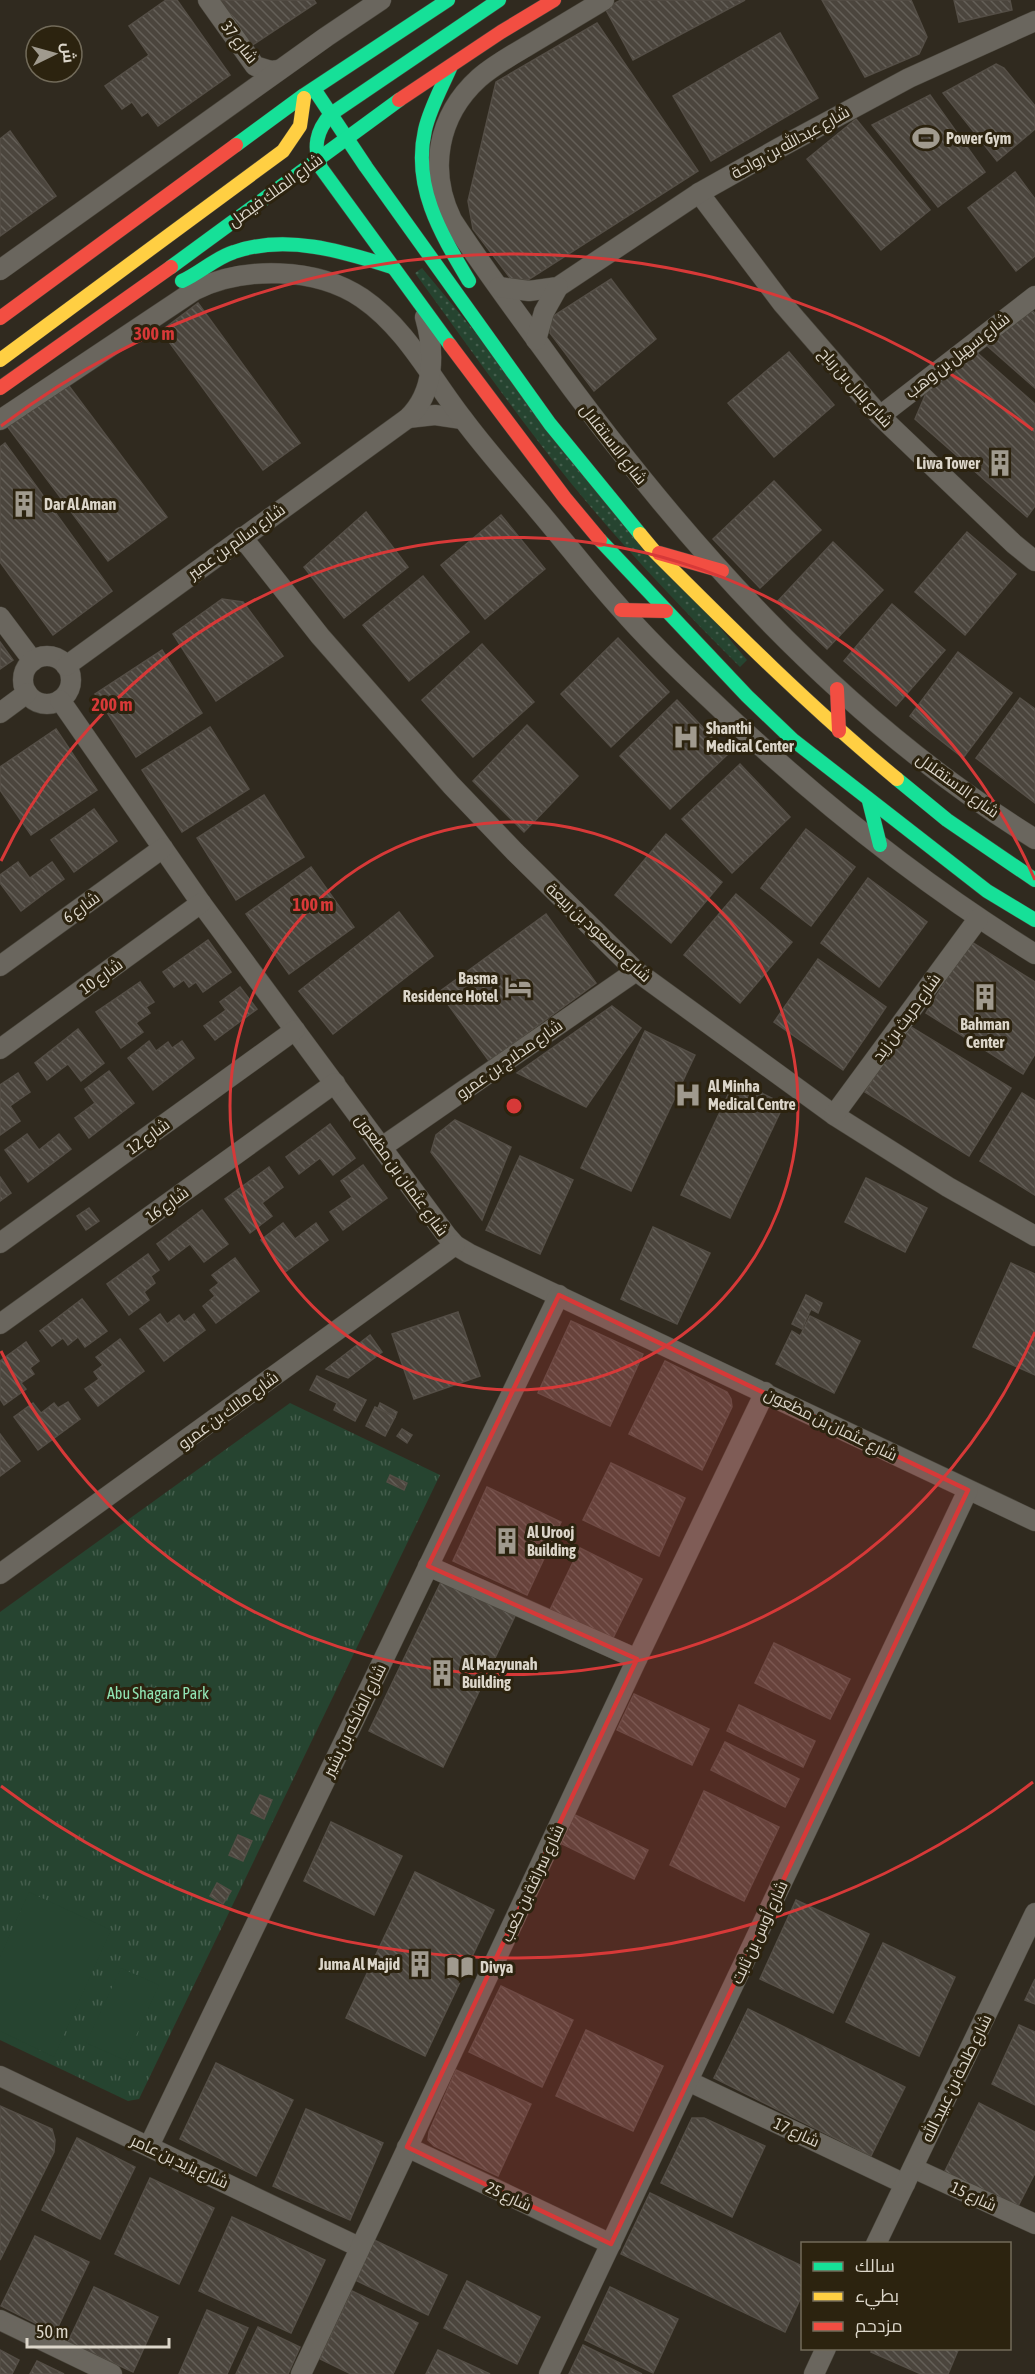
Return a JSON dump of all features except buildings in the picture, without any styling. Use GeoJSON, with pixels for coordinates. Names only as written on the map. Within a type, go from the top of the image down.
{"type":"FeatureCollection","features":[{"type":"Feature","properties":{"kind":"main road"},"geometry":{"type":"LineString","coordinates":[[0,318],[309,92],[448,0]]}},
{"type":"Feature","properties":{"kind":"main road"},"geometry":{"type":"LineString","coordinates":[[498,0],[331,114],[322,123],[315,147],[318,158],[335,188],[565,498],[666,611],[784,732],[869,801],[987,891],[1035,920]]}},
{"type":"Feature","properties":{"kind":"main road","name":"شارع الملك فيصل"},"geometry":{"type":"LineString","coordinates":[[0,388],[146,285],[318,158],[451,66],[554,0]]}},
{"type":"Feature","properties":{"kind":"main road"},"geometry":{"type":"LineString","coordinates":[[451,66],[424,131],[420,170],[423,192],[430,213],[476,297],[480,326]]}},
{"type":"Feature","properties":{"kind":"main road"},"geometry":{"type":"LineString","coordinates":[[0,360],[284,151],[300,126],[309,92]]}},
{"type":"Feature","properties":{"kind":"main road","name":"شارع الاستقلال"},"geometry":{"type":"LineString","coordinates":[[309,92],[331,114],[550,424],[655,552],[781,678],[839,731],[947,820],[1035,880]]}},
{"type":"Feature","properties":{"kind":"main road"},"geometry":{"type":"LineString","coordinates":[[146,285],[174,284],[187,279],[215,260],[236,251],[281,245],[326,250],[392,267]]}},
{"type":"Feature","properties":{"kind":"main road"},"geometry":{"type":"LineString","coordinates":[[655,552],[722,572]]}},
{"type":"Feature","properties":{"kind":"main road"},"geometry":{"type":"LineString","coordinates":[[621,610],[666,611]]}},
{"type":"Feature","properties":{"kind":"main road"},"geometry":{"type":"LineString","coordinates":[[837,689],[839,731]]}},
{"type":"Feature","properties":{"kind":"main road"},"geometry":{"type":"LineString","coordinates":[[784,732],[781,720],[787,712]]}},
{"type":"Feature","properties":{"kind":"main road"},"geometry":{"type":"LineString","coordinates":[[859,764],[876,761]]}},
{"type":"Feature","properties":{"kind":"main road"},"geometry":{"type":"LineString","coordinates":[[869,801],[880,845]]}},
{"type":"Feature","properties":{"kind":"street","name":"شارع 37"},"geometry":{"type":"LineString","coordinates":[[208,0],[255,66],[271,71],[279,70]]}},
{"type":"Feature","properties":{"kind":"street"},"geometry":{"type":"LineString","coordinates":[[0,270],[279,70],[381,0]]}},
{"type":"Feature","properties":{"kind":"street","name":"شارع الاستقلال"},"geometry":{"type":"LineString","coordinates":[[604,0],[480,77],[459,102],[444,130],[439,151],[439,188],[444,205],[461,234],[536,340],[611,441],[759,613],[837,689],[953,782],[1035,839]]}},
{"type":"Feature","properties":{"kind":"street","name":"شارع عبدالله بن رواحة"},"geometry":{"type":"LineString","coordinates":[[499,287],[529,291],[558,287],[699,193],[909,78],[1035,22]]}},
{"type":"Feature","properties":{"kind":"street","name":"شارع بلال بن رباح"},"geometry":{"type":"LineString","coordinates":[[699,193],[767,285],[880,416],[1014,544],[1035,561]]}},
{"type":"Feature","properties":{"kind":"street"},"geometry":{"type":"LineString","coordinates":[[0,420],[195,290],[223,279],[256,274],[300,277],[340,287],[359,296],[392,324],[430,372],[462,419],[621,610],[751,739],[880,845],[978,919],[1035,954]]}},
{"type":"Feature","properties":{"kind":"street","name":"شارع عبدالله بن رواحة"},"geometry":{"type":"LineString","coordinates":[[536,340],[544,312],[558,287]]}},
{"type":"Feature","properties":{"kind":"street","name":"شارع سهيل بن وهب"},"geometry":{"type":"LineString","coordinates":[[880,416],[1035,296]]}},
{"type":"Feature","properties":{"kind":"street","name":"شارع سالم بن عمير"},"geometry":{"type":"LineString","coordinates":[[66,666],[408,418],[424,398],[430,372],[429,340],[422,308]]}},
{"type":"Feature","properties":{"kind":"street"},"geometry":{"type":"LineString","coordinates":[[408,418],[435,415],[462,419]]}},
{"type":"Feature","properties":{"kind":"street","name":"شارع مسعود بن ربيعة"},"geometry":{"type":"LineString","coordinates":[[242,537],[320,636],[451,784],[515,852],[636,971],[834,1115],[948,1187],[1035,1236]]}},
{"type":"Feature","properties":{"kind":"street"},"geometry":{"type":"LineString","coordinates":[[0,617],[33,661]]}},
{"type":"Feature","properties":{"kind":"street"},"geometry":{"type":"LineString","coordinates":[[50,656],[66,666],[69,672],[69,688],[60,700],[45,704],[32,699],[27,693],[24,687],[24,672],[33,661],[50,656]]}},
{"type":"Feature","properties":{"kind":"street"},"geometry":{"type":"LineString","coordinates":[[0,713],[27,693]]}},
{"type":"Feature","properties":{"kind":"street","name":"شارع عثمان بن مظعون"},"geometry":{"type":"LineString","coordinates":[[60,700],[201,903],[455,1245],[1035,1521]]}},
{"type":"Feature","properties":{"kind":"street","name":"شارع 6"},"geometry":{"type":"LineString","coordinates":[[0,966],[163,848]]}},
{"type":"Feature","properties":{"kind":"street","name":"شارع 10"},"geometry":{"type":"LineString","coordinates":[[0,1049],[201,903]]}},
{"type":"Feature","properties":{"kind":"street","name":"شارع حريث بن زيد"},"geometry":{"type":"LineString","coordinates":[[834,1115],[978,919]]}},
{"type":"Feature","properties":{"kind":"street","name":"شارع مدلاج بن عمرو"},"geometry":{"type":"LineString","coordinates":[[382,1147],[636,971]]}},
{"type":"Feature","properties":{"kind":"street","name":"شارع 12"},"geometry":{"type":"LineString","coordinates":[[0,1243],[295,1030]]}},
{"type":"Feature","properties":{"kind":"street","name":"شارع 16"},"geometry":{"type":"LineString","coordinates":[[0,1324],[335,1083]]}},
{"type":"Feature","properties":{"kind":"street","name":"شارع مالك بن عمرو"},"geometry":{"type":"LineString","coordinates":[[0,1574],[455,1245]]}},
{"type":"Feature","properties":{"kind":"street","name":"شارع الفاكه بن بشير"},"geometry":{"type":"LineString","coordinates":[[149,2146],[559,1295]]}},
{"type":"Feature","properties":{"kind":"street","name":"شارع سراقة بن كعب"},"geometry":{"type":"LineString","coordinates":[[301,2374],[359,2247],[765,1392]]}},
{"type":"Feature","properties":{"kind":"street","name":"شارع أوس بن ثابت"},"geometry":{"type":"LineString","coordinates":[[549,2374],[968,1490]]}},
{"type":"Feature","properties":{"kind":"street"},"geometry":{"type":"LineString","coordinates":[[428,1566],[637,1659]]}},
{"type":"Feature","properties":{"kind":"street","name":"شارع طلحة بن عبيد الله"},"geometry":{"type":"LineString","coordinates":[[877,2242],[1035,1913]]}},
{"type":"Feature","properties":{"kind":"street","name":"شارع يزيد بن عامر"},"geometry":{"type":"LineString","coordinates":[[0,2076],[359,2247]]}},
{"type":"Feature","properties":{"kind":"street","name":"شارع 17"},"geometry":{"type":"LineString","coordinates":[[688,2081],[909,2176]]}},
{"type":"Feature","properties":{"kind":"street","name":"شارع 25"},"geometry":{"type":"LineString","coordinates":[[407,2147],[611,2244]]}},
{"type":"Feature","properties":{"kind":"street","name":"شارع 15"},"geometry":{"type":"LineString","coordinates":[[909,2176],[1035,2224]]}},
{"type":"Feature","properties":{"kind":"street"},"geometry":{"type":"LineString","coordinates":[[0,2320],[112,2374]]}},
{"type":"Feature","properties":{"kind":"street"},"geometry":{"type":"LineString","coordinates":[[814,2374],[826,2350]]}},
{"type":"Feature","properties":{"kind":"highlighted area"},"geometry":{"type":"Polygon","coordinates":[[[559,1295],[968,1490],[611,2244],[407,2147],[637,1659],[428,1566],[559,1295]]]}},
{"type":"Feature","properties":{"kind":"green space"},"geometry":{"type":"Polygon","coordinates":[[[422,268],[747,660],[740,667],[653,577],[550,457],[415,273],[422,268]]]}},
{"type":"Feature","properties":{"kind":"green space","name":"Abu Shagara Park"},"geometry":{"type":"Polygon","coordinates":[[[290,1403],[440,1475],[139,2099],[128,2101],[0,2040],[0,1612],[290,1403]]]}},
{"type":"Feature","properties":{"kind":"green space"},"geometry":{"type":"Polygon","coordinates":[[[29,1892],[111,1930],[54,2057],[0,2031],[0,1957],[29,1892]]]}},
{"type":"Feature","properties":{"kind":"green space"},"geometry":{"type":"Polygon","coordinates":[[[121,1968],[159,1985],[125,2060],[86,2043],[121,1968]]]}},
{"type":"Feature","properties":{"kind":"traffic: fast"},"geometry":{"type":"LineString","coordinates":[[236,145],[304,95],[448,0]]}},
{"type":"Feature","properties":{"kind":"traffic: fast"},"geometry":{"type":"LineString","coordinates":[[450,345],[321,168],[317,153],[317,140],[331,114],[499,0]]}},
{"type":"Feature","properties":{"kind":"traffic: fast"},"geometry":{"type":"LineString","coordinates":[[451,66],[427,122],[422,151],[422,171],[439,228],[469,281]]}},
{"type":"Feature","properties":{"kind":"traffic: fast"},"geometry":{"type":"LineString","coordinates":[[314,89],[366,167],[550,424],[640,534]]}},
{"type":"Feature","properties":{"kind":"traffic: fast"},"geometry":{"type":"LineString","coordinates":[[171,267],[399,100]]}},
{"type":"Feature","properties":{"kind":"traffic: fast"},"geometry":{"type":"LineString","coordinates":[[182,281],[234,252],[274,244],[334,250],[392,267]]}},
{"type":"Feature","properties":{"kind":"traffic: fast"},"geometry":{"type":"LineString","coordinates":[[600,540],[747,696],[793,740],[987,891],[1035,920]]}},
{"type":"Feature","properties":{"kind":"traffic: fast"},"geometry":{"type":"LineString","coordinates":[[897,779],[947,820],[1035,880]]}},
{"type":"Feature","properties":{"kind":"traffic: fast"},"geometry":{"type":"LineString","coordinates":[[869,801],[880,845]]}},
{"type":"Feature","properties":{"kind":"traffic: slow"},"geometry":{"type":"LineString","coordinates":[[0,360],[283,151],[300,126],[304,98]]}},
{"type":"Feature","properties":{"kind":"traffic: slow"},"geometry":{"type":"LineString","coordinates":[[640,534],[655,552],[773,668],[897,779]]}},
{"type":"Feature","properties":{"kind":"traffic: jam"},"geometry":{"type":"LineString","coordinates":[[399,100],[501,32],[554,0]]}},
{"type":"Feature","properties":{"kind":"traffic: jam"},"geometry":{"type":"LineString","coordinates":[[0,318],[236,145]]}},
{"type":"Feature","properties":{"kind":"traffic: jam"},"geometry":{"type":"LineString","coordinates":[[0,388],[171,267]]}},
{"type":"Feature","properties":{"kind":"traffic: jam"},"geometry":{"type":"LineString","coordinates":[[450,345],[565,498],[600,540]]}},
{"type":"Feature","properties":{"kind":"traffic: jam"},"geometry":{"type":"LineString","coordinates":[[659,553],[722,571]]}},
{"type":"Feature","properties":{"kind":"traffic: jam"},"geometry":{"type":"LineString","coordinates":[[621,610],[666,611]]}},
{"type":"Feature","properties":{"kind":"traffic: jam"},"geometry":{"type":"LineString","coordinates":[[837,689],[839,731]]}},
{"type":"Feature","properties":{"kind":"place","name":"Power Gym"},"geometry":{"type":"Point","coordinates":[926,138]}},
{"type":"Feature","properties":{"kind":"place","name":"Liwa Tower"},"geometry":{"type":"Point","coordinates":[1000,463]}},
{"type":"Feature","properties":{"kind":"place","name":"Dar Al Aman"},"geometry":{"type":"Point","coordinates":[24,504]}},
{"type":"Feature","properties":{"kind":"place","name":"Shanthi Medical Center"},"geometry":{"type":"Point","coordinates":[686,737]}},
{"type":"Feature","properties":{"kind":"place","name":"Basma Residence Hotel"},"geometry":{"type":"Point","coordinates":[518,987]}},
{"type":"Feature","properties":{"kind":"place","name":"Bahman Center"},"geometry":{"type":"Point","coordinates":[985,997]}},
{"type":"Feature","properties":{"kind":"place","name":"Al Minha Medical Centre"},"geometry":{"type":"Point","coordinates":[688,1095]}},
{"type":"Feature","properties":{"kind":"place","name":"Al Urooj Building"},"geometry":{"type":"Point","coordinates":[507,1541]}},
{"type":"Feature","properties":{"kind":"place","name":"Al Mazyunah Building"},"geometry":{"type":"Point","coordinates":[442,1673]}},
{"type":"Feature","properties":{"kind":"place","name":"Juma Al Majid"},"geometry":{"type":"Point","coordinates":[420,1964]}},
{"type":"Feature","properties":{"kind":"place","name":"Divya"},"geometry":{"type":"Point","coordinates":[460,1967]}}]}
